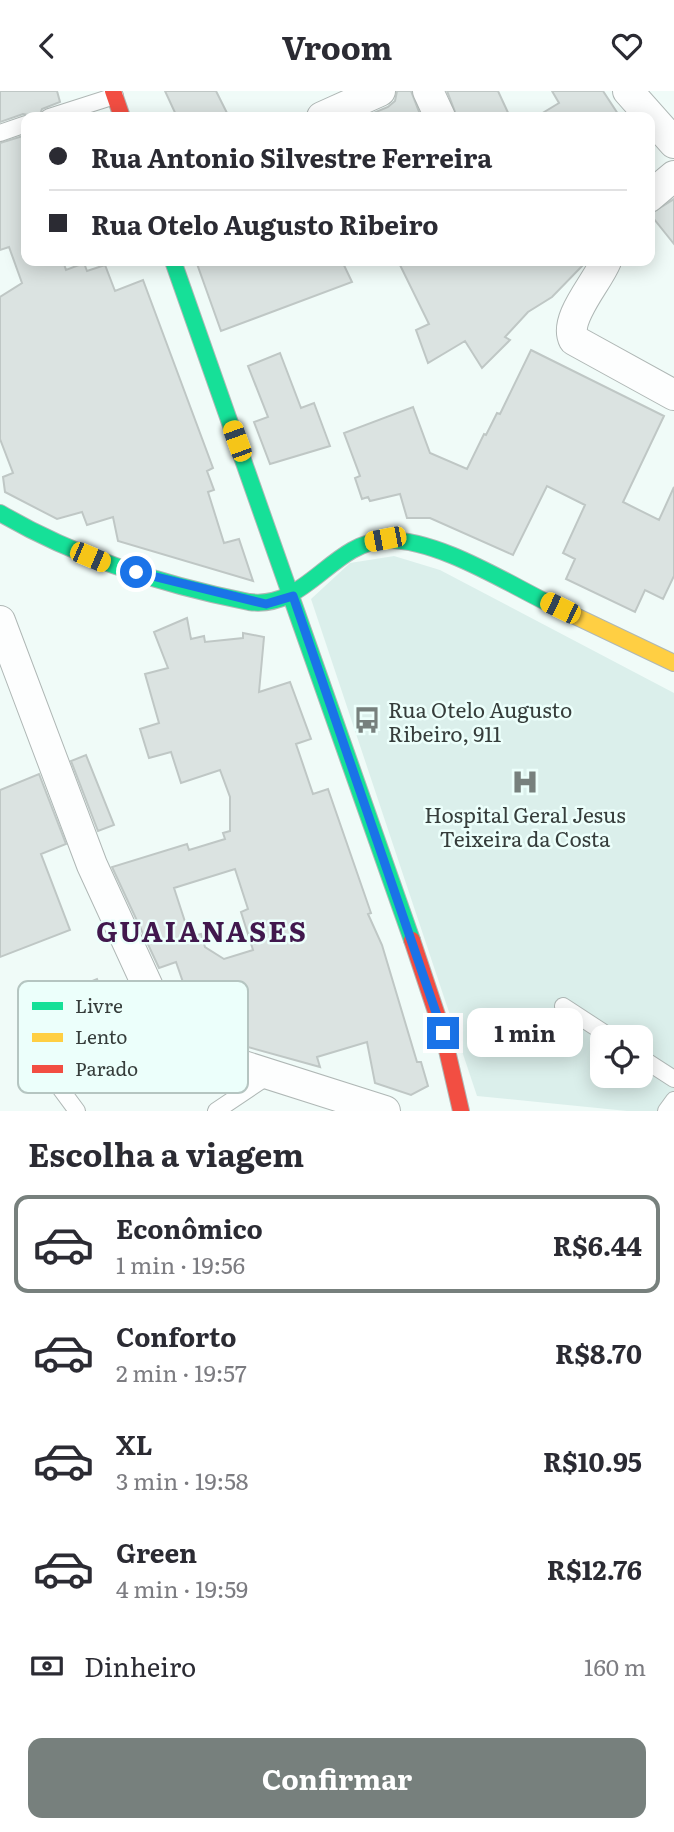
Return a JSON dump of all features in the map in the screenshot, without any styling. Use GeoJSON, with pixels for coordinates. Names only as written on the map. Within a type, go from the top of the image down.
{"type":"FeatureCollection","features":[{"type":"Feature","properties":{"kind":"street"},"geometry":{"type":"LineString","coordinates":[[333,112],[380,91]]}},
{"type":"Feature","properties":{"kind":"street"},"geometry":{"type":"LineString","coordinates":[[428,91],[438,112]]}},
{"type":"Feature","properties":{"kind":"street"},"geometry":{"type":"LineString","coordinates":[[628,91],[647,112]]}},
{"type":"Feature","properties":{"kind":"street"},"geometry":{"type":"LineString","coordinates":[[114,94],[120,112]]}},
{"type":"Feature","properties":{"kind":"street"},"geometry":{"type":"LineString","coordinates":[[655,122],[674,143]]}},
{"type":"Feature","properties":{"kind":"street"},"geometry":{"type":"LineString","coordinates":[[655,192],[674,176]]}},
{"type":"Feature","properties":{"kind":"street"},"geometry":{"type":"LineString","coordinates":[[175,266],[293,596],[443,1033],[461,1111]]}},
{"type":"Feature","properties":{"kind":"street"},"geometry":{"type":"LineString","coordinates":[[604,266],[570,325],[573,340],[674,395]]}},
{"type":"Feature","properties":{"kind":"street"},"geometry":{"type":"LineString","coordinates":[[0,513],[28,531],[111,566],[266,604],[293,596],[359,544],[385,539],[414,542],[446,554],[674,663]]}},
{"type":"Feature","properties":{"kind":"street"},"geometry":{"type":"LineString","coordinates":[[0,621],[92,865],[145,981]]}},
{"type":"Feature","properties":{"kind":"street"},"geometry":{"type":"LineString","coordinates":[[248,1069],[385,1111]]}},
{"type":"Feature","properties":{"kind":"lane"},"geometry":{"type":"LineString","coordinates":[[63,112],[114,94]]}},
{"type":"Feature","properties":{"kind":"lane"},"geometry":{"type":"LineString","coordinates":[[0,132],[21,126]]}},
{"type":"Feature","properties":{"kind":"lane"},"geometry":{"type":"LineString","coordinates":[[563,1006],[592,1025]]}},
{"type":"Feature","properties":{"kind":"lane"},"geometry":{"type":"LineString","coordinates":[[653,1065],[674,1079]]}},
{"type":"Feature","properties":{"kind":"lane"},"geometry":{"type":"LineString","coordinates":[[248,1089],[268,1076]]}},
{"type":"Feature","properties":{"kind":"lane"},"geometry":{"type":"LineString","coordinates":[[63,1093],[76,1111]]}},
{"type":"Feature","properties":{"kind":"lane"},"geometry":{"type":"LineString","coordinates":[[216,1111],[243,1093]]}},
{"type":"Feature","properties":{"kind":"lane"},"geometry":{"type":"LineString","coordinates":[[666,1111],[674,1100]]}},
{"type":"Feature","properties":{"kind":"shaded area","name":"Hospital Geral Jesus Teixeira da Costa"},"geometry":{"type":"Polygon","coordinates":[[[394,556],[440,570],[674,693],[674,1111],[627,1111],[477,1096],[311,599],[350,563],[394,556]]]}},
{"type":"Feature","properties":{"kind":"building"},"geometry":{"type":"Polygon","coordinates":[[[0,91],[57,91],[60,102],[42,109],[41,112],[21,112],[21,115],[0,122],[0,91]]]}},
{"type":"Feature","properties":{"kind":"building"},"geometry":{"type":"Polygon","coordinates":[[[165,91],[216,91],[226,112],[175,112],[165,91]]]}},
{"type":"Feature","properties":{"kind":"building"},"geometry":{"type":"Polygon","coordinates":[[[397,91],[411,91],[419,112],[376,112],[395,101],[397,91]]]}},
{"type":"Feature","properties":{"kind":"building"},"geometry":{"type":"Polygon","coordinates":[[[447,91],[498,91],[508,112],[455,112],[447,91]]]}},
{"type":"Feature","properties":{"kind":"building"},"geometry":{"type":"Polygon","coordinates":[[[552,91],[603,91],[617,112],[544,112],[559,103],[552,91]]]}},
{"type":"Feature","properties":{"kind":"building"},"geometry":{"type":"Polygon","coordinates":[[[21,137],[21,266],[65,266],[66,270],[85,266],[87,271],[105,266],[115,291],[143,280],[213,468],[207,471],[214,490],[208,492],[224,543],[239,539],[253,581],[118,541],[113,517],[87,525],[82,512],[57,519],[5,492],[3,477],[13,473],[0,439],[0,297],[22,283],[9,247],[0,250],[0,143],[21,137]]]}},
{"type":"Feature","properties":{"kind":"building"},"geometry":{"type":"Polygon","coordinates":[[[674,199],[674,244],[655,220],[655,211],[674,199]]]}},
{"type":"Feature","properties":{"kind":"building"},"geometry":{"type":"Polygon","coordinates":[[[198,266],[344,266],[352,282],[221,331],[198,266]]]}},
{"type":"Feature","properties":{"kind":"building"},"geometry":{"type":"Polygon","coordinates":[[[400,266],[582,266],[552,297],[528,312],[505,337],[510,340],[482,368],[465,341],[428,363],[416,330],[429,324],[400,266]]]}},
{"type":"Feature","properties":{"kind":"building"},"geometry":{"type":"Polygon","coordinates":[[[531,350],[664,416],[623,502],[659,520],[674,487],[674,576],[663,599],[645,590],[635,612],[566,579],[575,559],[563,553],[585,505],[547,486],[513,555],[430,518],[407,518],[400,494],[370,501],[368,497],[362,499],[355,478],[360,476],[344,433],[413,407],[430,453],[467,469],[484,434],[486,435],[497,413],[500,414],[531,350]]]}},
{"type":"Feature","properties":{"kind":"building"},"geometry":{"type":"Polygon","coordinates":[[[280,353],[301,408],[314,403],[330,446],[270,464],[254,422],[268,417],[248,366],[280,353]]]}},
{"type":"Feature","properties":{"kind":"building"},"geometry":{"type":"Polygon","coordinates":[[[187,618],[191,639],[204,636],[205,642],[243,638],[243,633],[264,637],[259,692],[290,682],[311,739],[296,744],[313,794],[328,789],[371,913],[368,914],[382,945],[417,1062],[421,1062],[428,1086],[411,1095],[375,1083],[367,1042],[317,1057],[320,1067],[248,1047],[248,981],[183,981],[176,962],[159,968],[112,867],[187,844],[189,850],[225,839],[223,833],[230,831],[230,797],[220,770],[181,783],[171,752],[149,758],[140,729],[159,723],[145,674],[168,668],[154,632],[187,618]],[[235,869],[174,888],[190,937],[201,934],[205,947],[224,959],[253,950],[241,912],[248,909],[235,869]]]}},
{"type":"Feature","properties":{"kind":"building"},"geometry":{"type":"Polygon","coordinates":[[[86,755],[114,825],[98,831],[71,761],[86,755]]]}},
{"type":"Feature","properties":{"kind":"building"},"geometry":{"type":"Polygon","coordinates":[[[39,774],[66,844],[41,854],[70,930],[0,957],[0,790],[39,774]]]}},
{"type":"Feature","properties":{"kind":"traffic: fast"},"geometry":{"type":"LineString","coordinates":[[175,266],[412,940]]}},
{"type":"Feature","properties":{"kind":"traffic: fast"},"geometry":{"type":"LineString","coordinates":[[0,513],[59,543],[121,568],[249,602],[269,602],[287,596],[350,552],[367,544],[386,540],[427,546],[449,554],[550,604]]}},
{"type":"Feature","properties":{"kind":"traffic: slow"},"geometry":{"type":"LineString","coordinates":[[550,604],[674,663]]}},
{"type":"Feature","properties":{"kind":"traffic: jam"},"geometry":{"type":"LineString","coordinates":[[113,91],[120,112]]}},
{"type":"Feature","properties":{"kind":"traffic: jam"},"geometry":{"type":"LineString","coordinates":[[412,940],[443,1033],[461,1111]]}},
{"type":"Feature","properties":{"kind":"place","name":"Rua Otelo Augusto Ribeiro, 911"},"geometry":{"type":"Point","coordinates":[367,720]}},
{"type":"Feature","properties":{"kind":"place","name":"Hospital Geral Jesus Teixeira da Costa"},"geometry":{"type":"Point","coordinates":[525,782]}},
{"type":"Feature","properties":{"kind":"district","name":"GUAIANASES"},"geometry":{"type":"Point","coordinates":[202,930]}},
{"type":"Feature","properties":{"kind":"route"},"geometry":{"type":"LineString","coordinates":[[136,572],[266,604],[293,596],[443,1033]]}}]}
